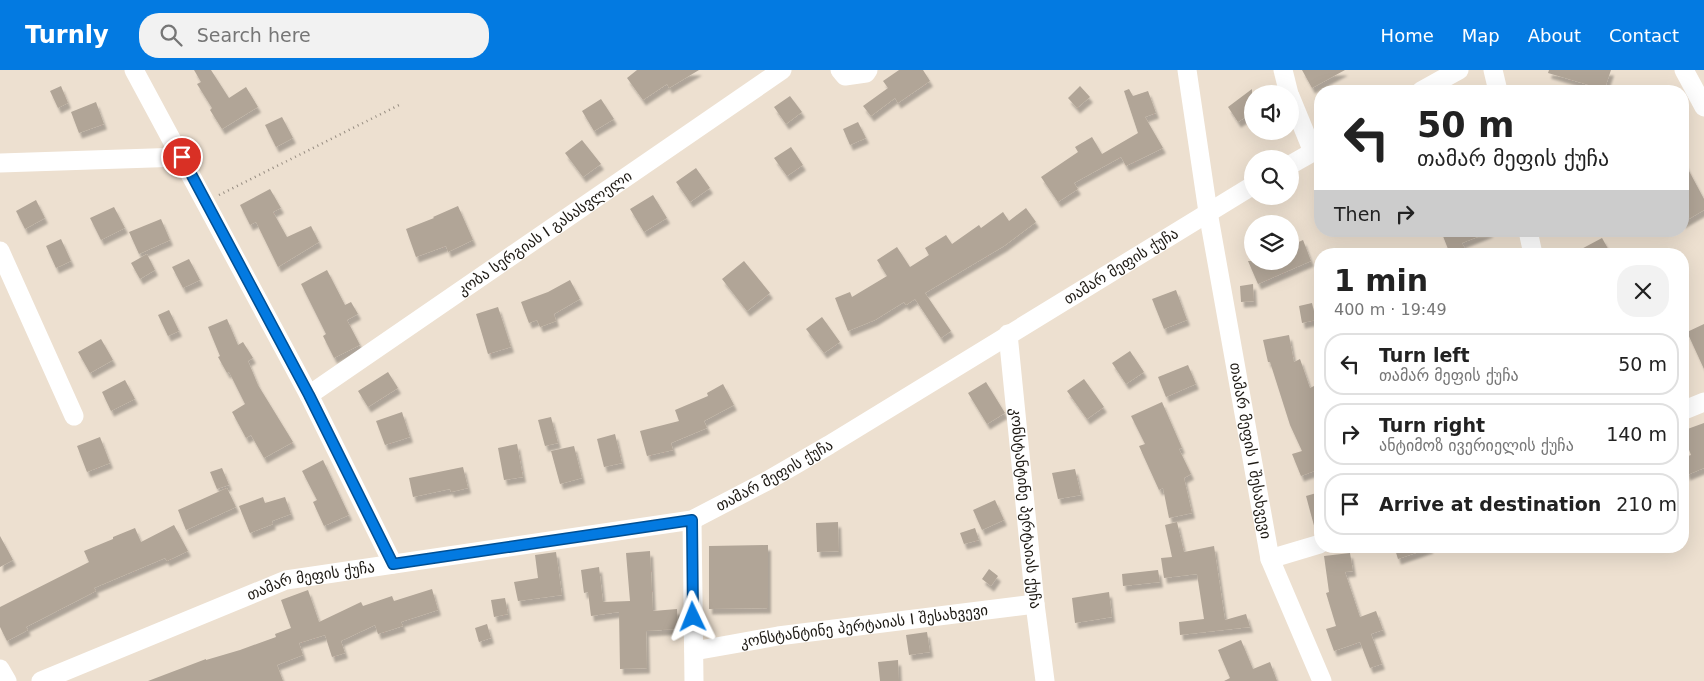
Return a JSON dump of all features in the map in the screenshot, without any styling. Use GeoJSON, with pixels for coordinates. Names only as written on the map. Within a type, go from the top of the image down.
{"type":"FeatureCollection","features":[{"type":"Feature","properties":{"kind":"street"},"geometry":{"type":"LineString","coordinates":[[134,70],[309,395],[393,564]]}},
{"type":"Feature","properties":{"kind":"street","name":"კობა სერგიას I გასასვლელი"},"geometry":{"type":"LineString","coordinates":[[309,395],[782,70]]}},
{"type":"Feature","properties":{"kind":"street"},"geometry":{"type":"LineString","coordinates":[[840,70],[845,76],[866,73],[868,70]]}},
{"type":"Feature","properties":{"kind":"street","name":"თამარ მეფის I შესახვევი"},"geometry":{"type":"LineString","coordinates":[[1187,70],[1208,212],[1270,559],[1322,681]]}},
{"type":"Feature","properties":{"kind":"street"},"geometry":{"type":"LineString","coordinates":[[1283,70],[1287,85]]}},
{"type":"Feature","properties":{"kind":"street"},"geometry":{"type":"LineString","coordinates":[[1432,85],[1459,70]]}},
{"type":"Feature","properties":{"kind":"street"},"geometry":{"type":"LineString","coordinates":[[1493,70],[1497,85]]}},
{"type":"Feature","properties":{"kind":"street"},"geometry":{"type":"LineString","coordinates":[[1684,70],[1704,107]]}},
{"type":"Feature","properties":{"kind":"street"},"geometry":{"type":"LineString","coordinates":[[1299,114],[1314,146]]}},
{"type":"Feature","properties":{"kind":"street"},"geometry":{"type":"LineString","coordinates":[[1299,160],[1314,151]]}},
{"type":"Feature","properties":{"kind":"street"},"geometry":{"type":"LineString","coordinates":[[0,163],[182,157]]}},
{"type":"Feature","properties":{"kind":"street","name":"თამარ მეფის ქუჩა"},"geometry":{"type":"LineString","coordinates":[[41,681],[286,580],[692,520],[783,472],[1244,191]]}},
{"type":"Feature","properties":{"kind":"street"},"geometry":{"type":"LineString","coordinates":[[0,251],[74,416]]}},
{"type":"Feature","properties":{"kind":"street","name":"კონსტანტინე პერტაიას ქუჩა"},"geometry":{"type":"LineString","coordinates":[[1008,334],[1035,604],[1045,681]]}},
{"type":"Feature","properties":{"kind":"street"},"geometry":{"type":"LineString","coordinates":[[1689,408],[1704,402]]}},
{"type":"Feature","properties":{"kind":"street"},"geometry":{"type":"LineString","coordinates":[[692,520],[694,681]]}},
{"type":"Feature","properties":{"kind":"street"},"geometry":{"type":"LineString","coordinates":[[1270,559],[1314,546]]}},
{"type":"Feature","properties":{"kind":"street","name":"კონსტანტინე პერტაიას I შესახვევი"},"geometry":{"type":"LineString","coordinates":[[694,651],[778,636],[1035,604]]}},
{"type":"Feature","properties":{"kind":"street"},"geometry":{"type":"LineString","coordinates":[[0,669],[7,681]]}},
{"type":"Feature","properties":{"kind":"path"},"geometry":{"type":"LineString","coordinates":[[206,201],[399,105]]}},
{"type":"Feature","properties":{"kind":"building"},"geometry":{"type":"Polygon","coordinates":[[[194,70],[211,70],[229,98],[246,87],[258,107],[222,129],[197,84],[201,82],[194,70]]]}},
{"type":"Feature","properties":{"kind":"building"},"geometry":{"type":"Polygon","coordinates":[[[637,70],[699,70],[669,88],[667,84],[643,100],[627,78],[637,70]]]}},
{"type":"Feature","properties":{"kind":"building"},"geometry":{"type":"Polygon","coordinates":[[[899,70],[923,70],[930,81],[898,103],[895,98],[871,116],[863,106],[888,88],[883,81],[899,70]]]}},
{"type":"Feature","properties":{"kind":"building"},"geometry":{"type":"Polygon","coordinates":[[[1302,70],[1345,70],[1318,85],[1314,85],[1312,88],[1302,70]]]}},
{"type":"Feature","properties":{"kind":"building"},"geometry":{"type":"Polygon","coordinates":[[[1549,70],[1611,70],[1606,85],[1589,85],[1548,73],[1549,70]]]}},
{"type":"Feature","properties":{"kind":"building"},"geometry":{"type":"Polygon","coordinates":[[[61,86],[68,103],[58,108],[50,91],[61,86]]]}},
{"type":"Feature","properties":{"kind":"building"},"geometry":{"type":"Polygon","coordinates":[[[1080,86],[1090,97],[1077,108],[1068,98],[1080,86]]]}},
{"type":"Feature","properties":{"kind":"building"},"geometry":{"type":"Polygon","coordinates":[[[1129,89],[1133,96],[1148,91],[1156,113],[1145,117],[1163,148],[1126,166],[1121,157],[1074,183],[1078,189],[1058,202],[1041,177],[1078,152],[1075,147],[1092,137],[1102,154],[1138,133],[1124,91],[1129,89]]]}},
{"type":"Feature","properties":{"kind":"building"},"geometry":{"type":"Polygon","coordinates":[[[1244,95],[1244,118],[1238,122],[1228,107],[1244,95]]]}},
{"type":"Feature","properties":{"kind":"building"},"geometry":{"type":"Polygon","coordinates":[[[790,96],[802,112],[786,124],[774,107],[790,96]]]}},
{"type":"Feature","properties":{"kind":"building"},"geometry":{"type":"Polygon","coordinates":[[[601,99],[614,119],[594,131],[582,111],[601,99]]]}},
{"type":"Feature","properties":{"kind":"building"},"geometry":{"type":"Polygon","coordinates":[[[96,102],[104,124],[79,133],[71,112],[96,102]]]}},
{"type":"Feature","properties":{"kind":"building"},"geometry":{"type":"Polygon","coordinates":[[[282,117],[293,138],[276,147],[265,125],[282,117]]]}},
{"type":"Feature","properties":{"kind":"building"},"geometry":{"type":"Polygon","coordinates":[[[858,122],[866,138],[850,145],[843,129],[858,122]]]}},
{"type":"Feature","properties":{"kind":"building"},"geometry":{"type":"Polygon","coordinates":[[[582,140],[601,164],[583,177],[565,153],[582,140]]]}},
{"type":"Feature","properties":{"kind":"building"},"geometry":{"type":"Polygon","coordinates":[[[791,147],[803,165],[787,176],[774,158],[791,147]]]}},
{"type":"Feature","properties":{"kind":"building"},"geometry":{"type":"Polygon","coordinates":[[[696,168],[710,188],[690,202],[676,182],[696,168]]]}},
{"type":"Feature","properties":{"kind":"building"},"geometry":{"type":"Polygon","coordinates":[[[1689,171],[1704,199],[1704,210],[1689,219],[1689,171]]]}},
{"type":"Feature","properties":{"kind":"building"},"geometry":{"type":"Polygon","coordinates":[[[270,189],[281,208],[273,212],[287,237],[311,226],[319,242],[278,267],[256,222],[250,225],[240,205],[270,189]]]}},
{"type":"Feature","properties":{"kind":"building"},"geometry":{"type":"Polygon","coordinates":[[[653,195],[667,218],[644,232],[630,209],[653,195]]]}},
{"type":"Feature","properties":{"kind":"building"},"geometry":{"type":"Polygon","coordinates":[[[36,200],[45,218],[25,229],[16,211],[36,200]]]}},
{"type":"Feature","properties":{"kind":"building"},"geometry":{"type":"Polygon","coordinates":[[[458,206],[473,240],[448,252],[446,246],[416,257],[406,229],[458,206]]]}},
{"type":"Feature","properties":{"kind":"building"},"geometry":{"type":"Polygon","coordinates":[[[114,207],[125,228],[101,240],[90,218],[114,207]]]}},
{"type":"Feature","properties":{"kind":"building"},"geometry":{"type":"Polygon","coordinates":[[[1026,208],[1036,222],[1004,246],[925,293],[951,331],[941,338],[915,299],[906,305],[904,302],[875,320],[848,331],[835,298],[850,292],[852,297],[887,276],[877,260],[897,247],[910,267],[929,255],[925,248],[946,235],[952,244],[979,225],[981,228],[1003,212],[1009,221],[1026,208]]]}},
{"type":"Feature","properties":{"kind":"building"},"geometry":{"type":"Polygon","coordinates":[[[161,219],[170,240],[139,254],[129,232],[161,219]]]}},
{"type":"Feature","properties":{"kind":"building"},"geometry":{"type":"Polygon","coordinates":[[[1443,237],[1477,237],[1462,243],[1465,248],[1448,248],[1443,237]]]}},
{"type":"Feature","properties":{"kind":"building"},"geometry":{"type":"Polygon","coordinates":[[[1602,238],[1608,248],[1583,248],[1602,238]]]}},
{"type":"Feature","properties":{"kind":"building"},"geometry":{"type":"Polygon","coordinates":[[[61,239],[71,261],[56,268],[46,246],[61,239]]]}},
{"type":"Feature","properties":{"kind":"building"},"geometry":{"type":"Polygon","coordinates":[[[1303,240],[1311,261],[1299,266],[1299,242],[1303,240]]]}},
{"type":"Feature","properties":{"kind":"building"},"geometry":{"type":"Polygon","coordinates":[[[147,254],[155,270],[140,279],[131,263],[147,254]]]}},
{"type":"Feature","properties":{"kind":"building"},"geometry":{"type":"Polygon","coordinates":[[[189,259],[200,280],[183,288],[172,267],[189,259]]]}},
{"type":"Feature","properties":{"kind":"building"},"geometry":{"type":"Polygon","coordinates":[[[744,261],[770,293],[747,311],[722,279],[744,261]]]}},
{"type":"Feature","properties":{"kind":"building"},"geometry":{"type":"Polygon","coordinates":[[[327,270],[345,305],[351,302],[358,314],[347,320],[360,345],[334,358],[323,336],[326,334],[301,284],[327,270]]]}},
{"type":"Feature","properties":{"kind":"building"},"geometry":{"type":"Polygon","coordinates":[[[1252,270],[1290,270],[1258,284],[1252,270]]]}},
{"type":"Feature","properties":{"kind":"building"},"geometry":{"type":"Polygon","coordinates":[[[570,280],[580,299],[554,314],[556,321],[540,327],[537,320],[529,323],[521,302],[548,292],[570,280]]]}},
{"type":"Feature","properties":{"kind":"building"},"geometry":{"type":"Polygon","coordinates":[[[1253,284],[1254,301],[1241,302],[1240,286],[1253,284]]]}},
{"type":"Feature","properties":{"kind":"building"},"geometry":{"type":"Polygon","coordinates":[[[1176,290],[1187,320],[1164,329],[1152,299],[1176,290]]]}},
{"type":"Feature","properties":{"kind":"building"},"geometry":{"type":"Polygon","coordinates":[[[1312,303],[1314,320],[1302,323],[1299,306],[1312,303]]]}},
{"type":"Feature","properties":{"kind":"building"},"geometry":{"type":"Polygon","coordinates":[[[498,307],[511,347],[488,354],[476,314],[498,307]]]}},
{"type":"Feature","properties":{"kind":"building"},"geometry":{"type":"Polygon","coordinates":[[[169,310],[179,331],[168,336],[158,315],[169,310]]]}},
{"type":"Feature","properties":{"kind":"building"},"geometry":{"type":"Polygon","coordinates":[[[822,317],[840,342],[824,353],[806,329],[822,317]]]}},
{"type":"Feature","properties":{"kind":"building"},"geometry":{"type":"Polygon","coordinates":[[[227,319],[238,345],[243,342],[253,358],[248,361],[258,385],[293,442],[264,458],[251,435],[246,438],[232,412],[245,404],[229,372],[227,373],[218,357],[220,356],[208,327],[227,319]]]}},
{"type":"Feature","properties":{"kind":"building"},"geometry":{"type":"Polygon","coordinates":[[[1704,324],[1704,369],[1689,336],[1689,331],[1704,324]]]}},
{"type":"Feature","properties":{"kind":"building"},"geometry":{"type":"Polygon","coordinates":[[[1289,335],[1294,362],[1300,359],[1310,388],[1314,386],[1314,471],[1301,476],[1292,454],[1302,451],[1290,425],[1270,362],[1268,362],[1263,340],[1289,335]]]}},
{"type":"Feature","properties":{"kind":"building"},"geometry":{"type":"Polygon","coordinates":[[[101,339],[113,360],[90,373],[78,352],[101,339]]]}},
{"type":"Feature","properties":{"kind":"building"},"geometry":{"type":"Polygon","coordinates":[[[1130,351],[1144,372],[1126,384],[1112,363],[1130,351]]]}},
{"type":"Feature","properties":{"kind":"building"},"geometry":{"type":"Polygon","coordinates":[[[1188,365],[1196,384],[1166,397],[1158,377],[1188,365]]]}},
{"type":"Feature","properties":{"kind":"building"},"geometry":{"type":"Polygon","coordinates":[[[388,372],[398,388],[368,407],[358,391],[388,372]]]}},
{"type":"Feature","properties":{"kind":"building"},"geometry":{"type":"Polygon","coordinates":[[[1084,379],[1104,407],[1087,419],[1067,391],[1084,379]]]}},
{"type":"Feature","properties":{"kind":"building"},"geometry":{"type":"Polygon","coordinates":[[[125,380],[135,399],[111,411],[102,392],[125,380]]]}},
{"type":"Feature","properties":{"kind":"building"},"geometry":{"type":"Polygon","coordinates":[[[986,382],[1005,413],[987,424],[968,393],[986,382]]]}},
{"type":"Feature","properties":{"kind":"building"},"geometry":{"type":"Polygon","coordinates":[[[723,384],[734,405],[704,421],[707,428],[671,443],[673,450],[647,456],[640,431],[679,421],[675,410],[708,396],[707,393],[723,384]]]}},
{"type":"Feature","properties":{"kind":"building"},"geometry":{"type":"Polygon","coordinates":[[[1162,402],[1182,448],[1179,449],[1191,474],[1184,478],[1192,513],[1169,518],[1163,488],[1159,490],[1139,446],[1145,444],[1131,416],[1162,402]]]}},
{"type":"Feature","properties":{"kind":"building"},"geometry":{"type":"Polygon","coordinates":[[[402,412],[410,437],[385,445],[376,421],[402,412]]]}},
{"type":"Feature","properties":{"kind":"building"},"geometry":{"type":"Polygon","coordinates":[[[551,417],[558,443],[545,446],[538,420],[551,417]]]}},
{"type":"Feature","properties":{"kind":"building"},"geometry":{"type":"Polygon","coordinates":[[[1704,423],[1704,468],[1689,474],[1689,456],[1691,455],[1689,450],[1689,428],[1704,423]]]}},
{"type":"Feature","properties":{"kind":"building"},"geometry":{"type":"Polygon","coordinates":[[[615,434],[622,463],[604,467],[597,439],[615,434]]]}},
{"type":"Feature","properties":{"kind":"building"},"geometry":{"type":"Polygon","coordinates":[[[100,437],[110,463],[87,472],[77,446],[100,437]]]}},
{"type":"Feature","properties":{"kind":"building"},"geometry":{"type":"Polygon","coordinates":[[[517,444],[523,477],[504,480],[498,448],[517,444]]]}},
{"type":"Feature","properties":{"kind":"building"},"geometry":{"type":"Polygon","coordinates":[[[574,446],[582,478],[560,484],[551,451],[574,446]]]}},
{"type":"Feature","properties":{"kind":"building"},"geometry":{"type":"Polygon","coordinates":[[[323,460],[349,515],[324,526],[313,502],[317,500],[302,471],[323,460]]]}},
{"type":"Feature","properties":{"kind":"building"},"geometry":{"type":"Polygon","coordinates":[[[463,467],[468,488],[451,492],[450,489],[413,497],[409,478],[463,467]]]}},
{"type":"Feature","properties":{"kind":"building"},"geometry":{"type":"Polygon","coordinates":[[[222,468],[229,485],[217,489],[210,472],[222,468]]]}},
{"type":"Feature","properties":{"kind":"building"},"geometry":{"type":"Polygon","coordinates":[[[1075,469],[1081,495],[1058,499],[1052,473],[1075,469]]]}},
{"type":"Feature","properties":{"kind":"building"},"geometry":{"type":"Polygon","coordinates":[[[227,488],[236,507],[186,530],[178,510],[227,488]]]}},
{"type":"Feature","properties":{"kind":"building"},"geometry":{"type":"Polygon","coordinates":[[[1314,494],[1314,526],[1306,496],[1314,494]]]}},
{"type":"Feature","properties":{"kind":"building"},"geometry":{"type":"Polygon","coordinates":[[[263,497],[265,503],[285,497],[291,514],[272,521],[273,524],[250,533],[239,506],[263,497]]]}},
{"type":"Feature","properties":{"kind":"building"},"geometry":{"type":"Polygon","coordinates":[[[995,500],[1004,520],[982,530],[973,510],[995,500]]]}},
{"type":"Feature","properties":{"kind":"building"},"geometry":{"type":"Polygon","coordinates":[[[838,522],[839,551],[817,552],[816,523],[838,522]]]}},
{"type":"Feature","properties":{"kind":"building"},"geometry":{"type":"Polygon","coordinates":[[[1177,522],[1184,552],[1214,546],[1225,620],[1246,614],[1250,627],[1180,635],[1179,622],[1204,619],[1197,574],[1164,578],[1161,558],[1172,557],[1165,525],[1177,522]]]}},
{"type":"Feature","properties":{"kind":"building"},"geometry":{"type":"Polygon","coordinates":[[[174,525],[188,551],[167,561],[165,558],[94,588],[96,591],[26,627],[28,630],[7,641],[0,627],[0,607],[89,562],[84,551],[113,539],[113,537],[135,528],[141,542],[174,525]]]}},
{"type":"Feature","properties":{"kind":"building"},"geometry":{"type":"Polygon","coordinates":[[[975,528],[979,540],[964,544],[960,533],[975,528]]]}},
{"type":"Feature","properties":{"kind":"building"},"geometry":{"type":"Polygon","coordinates":[[[0,536],[13,560],[0,567],[0,536]]]}},
{"type":"Feature","properties":{"kind":"building"},"geometry":{"type":"Polygon","coordinates":[[[768,545],[768,608],[709,609],[709,546],[768,545]]]}},
{"type":"Feature","properties":{"kind":"building"},"geometry":{"type":"Polygon","coordinates":[[[650,551],[653,611],[677,609],[678,629],[646,631],[647,668],[620,669],[619,612],[591,616],[588,592],[584,593],[581,570],[599,567],[603,602],[630,601],[626,553],[650,551]]]}},
{"type":"Feature","properties":{"kind":"building"},"geometry":{"type":"Polygon","coordinates":[[[556,552],[562,595],[518,601],[514,582],[538,578],[535,555],[556,552]]]}},
{"type":"Feature","properties":{"kind":"building"},"geometry":{"type":"Polygon","coordinates":[[[1350,553],[1353,571],[1345,572],[1360,617],[1376,611],[1383,630],[1371,634],[1382,664],[1370,668],[1360,642],[1334,651],[1326,629],[1336,626],[1326,593],[1329,592],[1324,556],[1350,553]]]}},
{"type":"Feature","properties":{"kind":"building"},"geometry":{"type":"Polygon","coordinates":[[[1396,553],[1415,553],[1398,559],[1396,553]]]}},
{"type":"Feature","properties":{"kind":"building"},"geometry":{"type":"Polygon","coordinates":[[[989,569],[998,576],[991,586],[982,579],[989,569]]]}},
{"type":"Feature","properties":{"kind":"building"},"geometry":{"type":"Polygon","coordinates":[[[1158,570],[1160,582],[1123,586],[1122,574],[1158,570]]]}},
{"type":"Feature","properties":{"kind":"building"},"geometry":{"type":"Polygon","coordinates":[[[432,589],[438,610],[401,622],[403,626],[378,634],[375,625],[341,641],[345,653],[332,657],[325,635],[299,643],[303,655],[277,665],[283,681],[148,681],[206,659],[240,650],[276,637],[275,634],[291,628],[281,600],[308,590],[319,622],[361,602],[363,606],[392,596],[394,601],[432,589]]]}},
{"type":"Feature","properties":{"kind":"building"},"geometry":{"type":"Polygon","coordinates":[[[1109,592],[1112,617],[1075,623],[1072,598],[1109,592]]]}},
{"type":"Feature","properties":{"kind":"building"},"geometry":{"type":"Polygon","coordinates":[[[505,598],[508,614],[494,617],[491,600],[505,598]]]}},
{"type":"Feature","properties":{"kind":"building"},"geometry":{"type":"Polygon","coordinates":[[[487,624],[491,638],[479,642],[475,628],[487,624]]]}},
{"type":"Feature","properties":{"kind":"building"},"geometry":{"type":"Polygon","coordinates":[[[927,632],[930,652],[909,655],[906,635],[927,632]]]}},
{"type":"Feature","properties":{"kind":"building"},"geometry":{"type":"Polygon","coordinates":[[[1241,640],[1253,669],[1270,662],[1277,681],[1224,681],[1230,678],[1218,650],[1241,640]]]}},
{"type":"Feature","properties":{"kind":"building"},"geometry":{"type":"Polygon","coordinates":[[[898,660],[899,681],[880,681],[878,662],[898,660]]]}},
{"type":"Feature","properties":{"kind":"route"},"geometry":{"type":"LineString","coordinates":[[182,157],[309,395],[393,564],[692,520],[693,617]]}}]}
